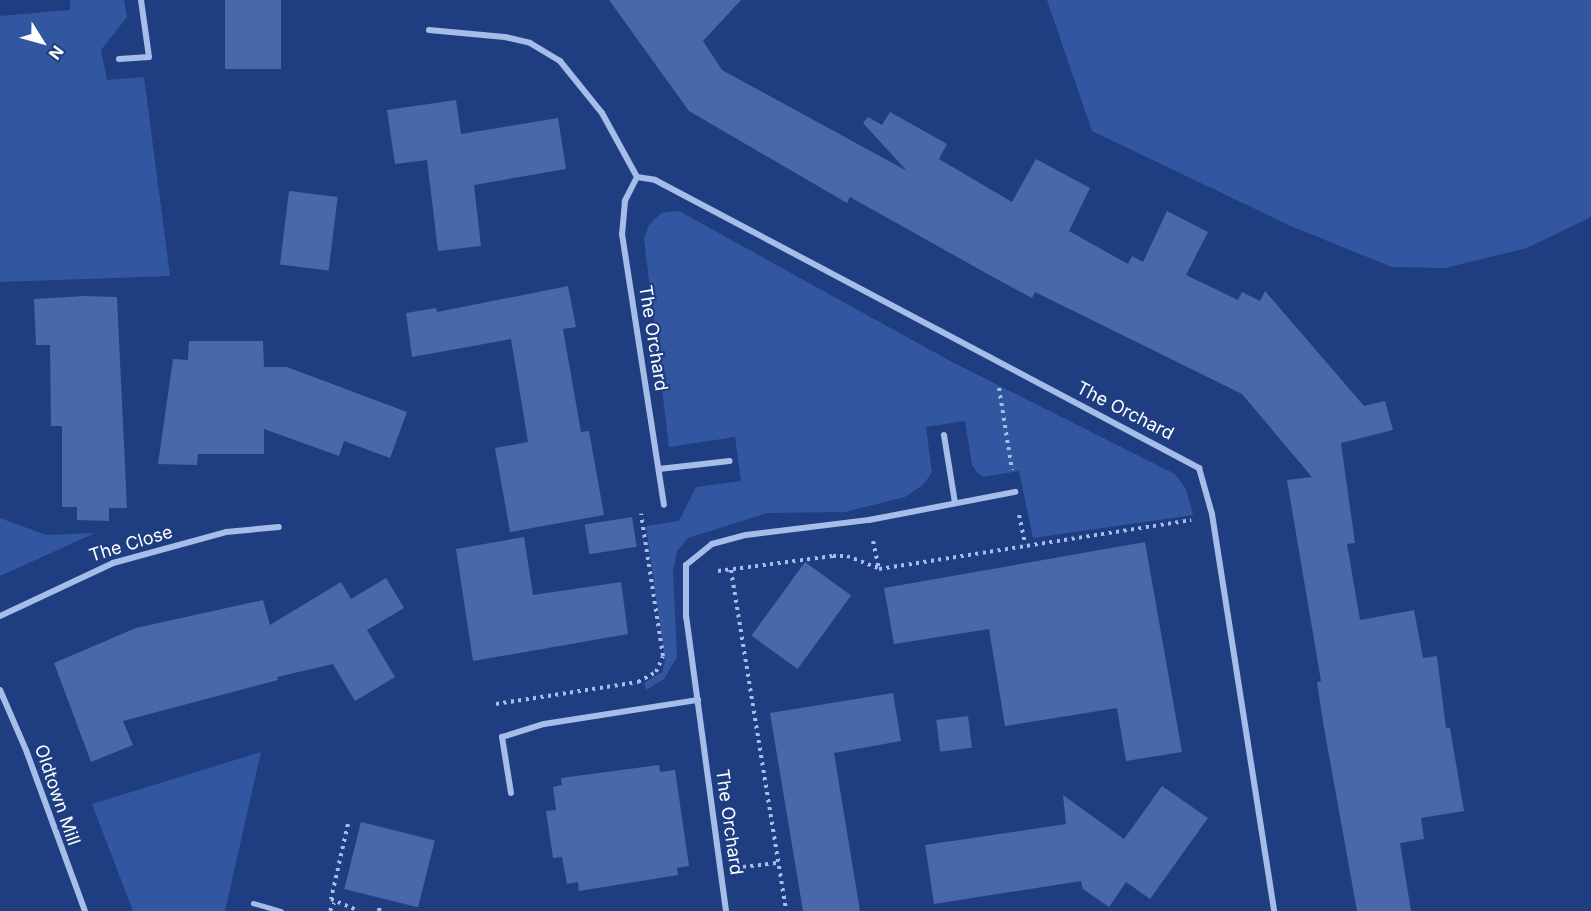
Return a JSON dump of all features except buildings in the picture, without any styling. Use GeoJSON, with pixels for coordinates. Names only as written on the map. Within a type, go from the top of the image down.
{"type":"FeatureCollection","features":[{"type":"Feature","properties":{"kind":"street"},"geometry":{"type":"LineString","coordinates":[[119,59],[149,57],[141,0]]}},
{"type":"Feature","properties":{"kind":"street"},"geometry":{"type":"LineString","coordinates":[[429,30],[505,37],[530,43],[560,61],[602,113],[637,177]]}},
{"type":"Feature","properties":{"kind":"street","name":"The Orchard"},"geometry":{"type":"LineString","coordinates":[[664,505],[622,234],[626,201],[637,177],[655,180],[1199,468],[1212,517],[1274,911]]}},
{"type":"Feature","properties":{"kind":"street"},"geometry":{"type":"LineString","coordinates":[[944,435],[955,503]]}},
{"type":"Feature","properties":{"kind":"street"},"geometry":{"type":"LineString","coordinates":[[658,469],[730,461]]}},
{"type":"Feature","properties":{"kind":"street"},"geometry":{"type":"LineString","coordinates":[[684,575],[693,555],[712,544],[775,529],[869,520],[1015,492]]}},
{"type":"Feature","properties":{"kind":"street","name":"The Close"},"geometry":{"type":"LineString","coordinates":[[0,616],[113,563],[226,532],[279,527]]}},
{"type":"Feature","properties":{"kind":"street","name":"The Orchard"},"geometry":{"type":"LineString","coordinates":[[684,575],[686,617],[726,911]]}},
{"type":"Feature","properties":{"kind":"street","name":"Oldtown Mill"},"geometry":{"type":"LineString","coordinates":[[0,690],[26,750],[84,911]]}},
{"type":"Feature","properties":{"kind":"street"},"geometry":{"type":"LineString","coordinates":[[511,793],[502,737],[544,723],[698,700]]}},
{"type":"Feature","properties":{"kind":"lane"},"geometry":{"type":"LineString","coordinates":[[253,903],[281,911]]}},
{"type":"Feature","properties":{"kind":"path"},"geometry":{"type":"LineString","coordinates":[[1003,365],[999,388],[1025,544]]}},
{"type":"Feature","properties":{"kind":"path"},"geometry":{"type":"LineString","coordinates":[[496,704],[638,682],[651,676],[663,656],[639,503]]}},
{"type":"Feature","properties":{"kind":"path"},"geometry":{"type":"LineString","coordinates":[[651,579],[833,556],[847,556],[879,568],[1212,517]]}},
{"type":"Feature","properties":{"kind":"path"},"geometry":{"type":"LineString","coordinates":[[869,520],[879,568]]}},
{"type":"Feature","properties":{"kind":"path"},"geometry":{"type":"LineString","coordinates":[[731,570],[786,911]]}},
{"type":"Feature","properties":{"kind":"path"},"geometry":{"type":"LineString","coordinates":[[330,911],[334,903],[330,892],[348,824]]}},
{"type":"Feature","properties":{"kind":"path"},"geometry":{"type":"LineString","coordinates":[[720,870],[778,863]]}},
{"type":"Feature","properties":{"kind":"path"},"geometry":{"type":"LineString","coordinates":[[334,903],[359,911]]}},
{"type":"Feature","properties":{"kind":"path"},"geometry":{"type":"LineString","coordinates":[[378,911],[380,904]]}},
{"type":"Feature","properties":{"kind":"shaded area"},"geometry":{"type":"Polygon","coordinates":[[[70,0],[124,0],[127,17],[101,50],[107,80],[144,77],[170,276],[0,282],[0,16],[70,10],[70,0]]]}},
{"type":"Feature","properties":{"kind":"shaded area"},"geometry":{"type":"Polygon","coordinates":[[[1047,0],[1591,0],[1591,217],[1527,248],[1445,268],[1392,267],[1293,227],[1092,131],[1047,0]]]}},
{"type":"Feature","properties":{"kind":"shaded area"},"geometry":{"type":"Polygon","coordinates":[[[679,211],[952,362],[1175,474],[1186,489],[1193,515],[1033,538],[1019,471],[983,477],[977,472],[972,465],[965,421],[926,427],[932,472],[924,484],[905,497],[845,512],[767,513],[688,538],[677,551],[673,572],[677,657],[664,679],[646,690],[644,683],[662,672],[665,661],[646,526],[679,521],[696,487],[741,481],[735,437],[669,447],[644,239],[649,225],[661,213],[679,211]]]}},
{"type":"Feature","properties":{"kind":"shaded area"},"geometry":{"type":"Polygon","coordinates":[[[0,518],[46,535],[95,533],[0,576],[0,518]]]}},
{"type":"Feature","properties":{"kind":"shaded area"},"geometry":{"type":"Polygon","coordinates":[[[261,752],[225,911],[133,911],[92,804],[261,752]]]}}]}
